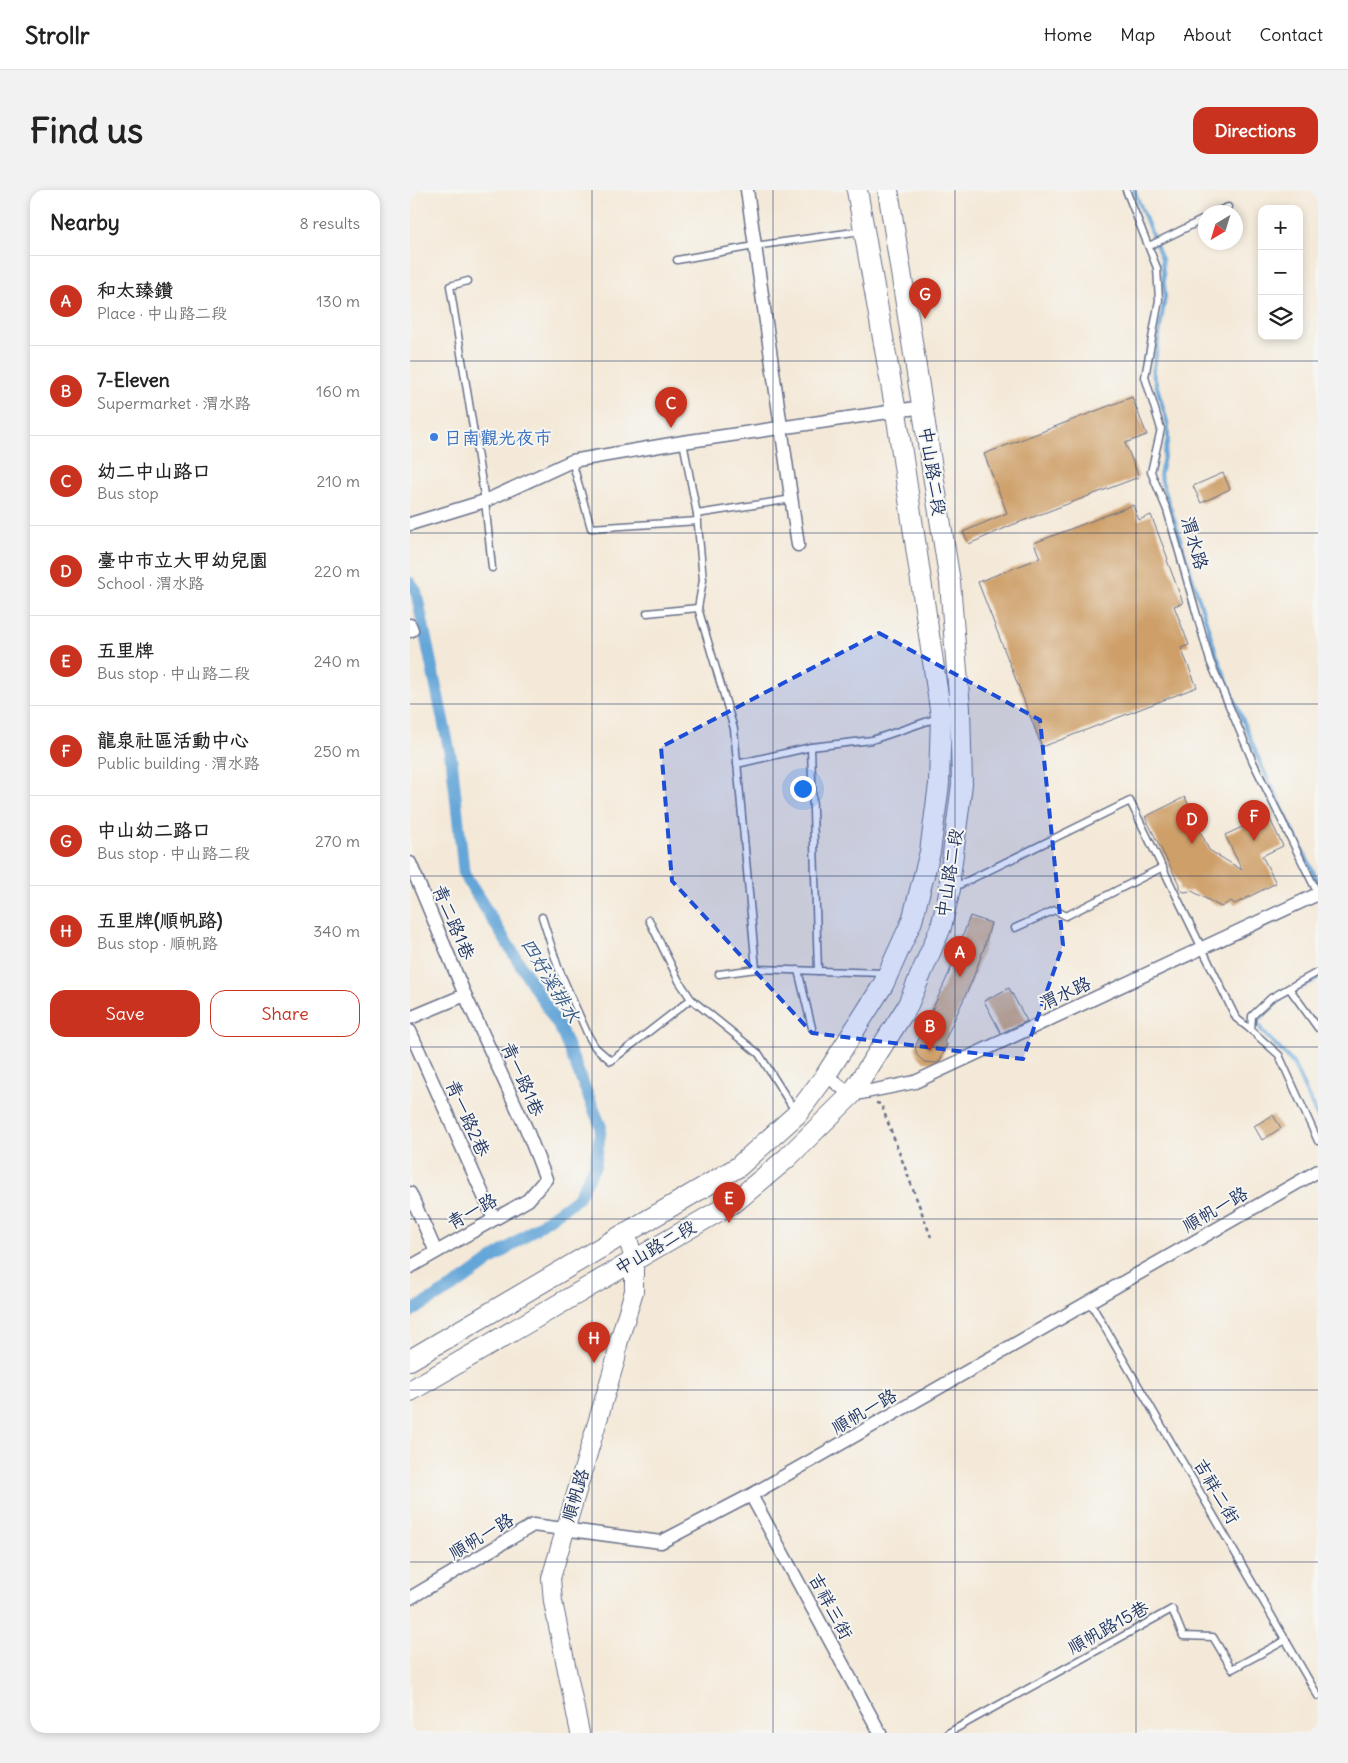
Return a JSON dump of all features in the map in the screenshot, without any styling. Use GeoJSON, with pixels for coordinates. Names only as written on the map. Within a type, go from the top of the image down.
{"type":"FeatureCollection","features":[{"type":"Feature","properties":{"kind":"main road","name":"中山路二段"},"geometry":{"type":"LineString","coordinates":[[410,1360],[738,1167],[797,1114],[826,1075],[883,986],[912,921],[930,852],[939,784],[941,716],[896,412],[857,190]]}},
{"type":"Feature","properties":{"kind":"main road","name":"中山路二段"},"geometry":{"type":"LineString","coordinates":[[410,1391],[736,1200],[788,1158],[851,1095],[907,1007],[941,927],[950,890],[962,784],[960,709],[950,582],[888,190]]}},
{"type":"Feature","properties":{"kind":"street"},"geometry":{"type":"LineString","coordinates":[[747,190],[798,545]]}},
{"type":"Feature","properties":{"kind":"street"},"geometry":{"type":"LineString","coordinates":[[410,524],[485,502],[572,461],[683,442],[923,407]]}},
{"type":"Feature","properties":{"kind":"street"},"geometry":{"type":"LineString","coordinates":[[410,625],[412,630],[410,631]]}},
{"type":"Feature","properties":{"kind":"street","name":"青二路1巷"},"geometry":{"type":"LineString","coordinates":[[410,863],[465,995]]}},
{"type":"Feature","properties":{"kind":"street","name":"渭水路"},"geometry":{"type":"LineString","coordinates":[[851,1095],[915,1082],[1318,894]]}},
{"type":"Feature","properties":{"kind":"street"},"geometry":{"type":"LineString","coordinates":[[410,1018],[465,995]]}},
{"type":"Feature","properties":{"kind":"street","name":"青一路1巷"},"geometry":{"type":"LineString","coordinates":[[465,995],[526,1128],[546,1179]]}},
{"type":"Feature","properties":{"kind":"street","name":"青一路2巷"},"geometry":{"type":"LineString","coordinates":[[410,1032],[494,1219]]}},
{"type":"Feature","properties":{"kind":"street"},"geometry":{"type":"LineString","coordinates":[[826,1075],[851,1095]]}},
{"type":"Feature","properties":{"kind":"street","name":"順帆一路"},"geometry":{"type":"LineString","coordinates":[[410,1598],[533,1526],[661,1542],[751,1495],[1318,1171]]}},
{"type":"Feature","properties":{"kind":"street","name":"青一路"},"geometry":{"type":"LineString","coordinates":[[410,1267],[528,1200],[546,1179]]}},
{"type":"Feature","properties":{"kind":"street"},"geometry":{"type":"LineString","coordinates":[[410,1193],[436,1252]]}},
{"type":"Feature","properties":{"kind":"street","name":"順帆路"},"geometry":{"type":"LineString","coordinates":[[580,1733],[553,1602],[551,1578],[616,1359],[618,1344],[634,1291],[634,1259],[626,1233]]}},
{"type":"Feature","properties":{"kind":"street","name":"吉祥三街"},"geometry":{"type":"LineString","coordinates":[[751,1495],[880,1733]]}},
{"type":"Feature","properties":{"kind":"lane","name":"渭水路"},"geometry":{"type":"LineString","coordinates":[[1127,190],[1157,268],[1159,300],[1145,377],[1161,429],[1151,472],[1167,510],[1210,661],[1252,762],[1318,894]]}},
{"type":"Feature","properties":{"kind":"lane"},"geometry":{"type":"LineString","coordinates":[[1149,246],[1198,222]]}},
{"type":"Feature","properties":{"kind":"lane"},"geometry":{"type":"LineString","coordinates":[[677,260],[754,246],[864,231]]}},
{"type":"Feature","properties":{"kind":"lane"},"geometry":{"type":"LineString","coordinates":[[468,281],[450,286],[485,502],[492,568]]}},
{"type":"Feature","properties":{"kind":"lane"},"geometry":{"type":"LineString","coordinates":[[683,442],[697,514],[704,580],[698,608],[734,729],[756,969]]}},
{"type":"Feature","properties":{"kind":"lane"},"geometry":{"type":"LineString","coordinates":[[572,461],[591,528],[698,521]]}},
{"type":"Feature","properties":{"kind":"lane"},"geometry":{"type":"LineString","coordinates":[[697,514],[792,499]]}},
{"type":"Feature","properties":{"kind":"lane"},"geometry":{"type":"LineString","coordinates":[[647,613],[698,608]]}},
{"type":"Feature","properties":{"kind":"lane"},"geometry":{"type":"LineString","coordinates":[[737,764],[811,747],[872,740],[941,716]]}},
{"type":"Feature","properties":{"kind":"lane"},"geometry":{"type":"LineString","coordinates":[[811,747],[818,971]]}},
{"type":"Feature","properties":{"kind":"lane"},"geometry":{"type":"LineString","coordinates":[[950,890],[1130,801],[1236,1018],[1279,1055],[1318,1141]]}},
{"type":"Feature","properties":{"kind":"lane"},"geometry":{"type":"LineString","coordinates":[[1015,928],[1055,910],[1066,916],[1163,867]]}},
{"type":"Feature","properties":{"kind":"lane"},"geometry":{"type":"LineString","coordinates":[[542,917],[558,966],[588,1036],[595,1047],[611,1060],[691,999]]}},
{"type":"Feature","properties":{"kind":"lane"},"geometry":{"type":"LineString","coordinates":[[649,920],[678,981],[691,999],[759,1054],[797,1114]]}},
{"type":"Feature","properties":{"kind":"lane"},"geometry":{"type":"LineString","coordinates":[[719,974],[756,969],[888,974]]}},
{"type":"Feature","properties":{"kind":"lane"},"geometry":{"type":"LineString","coordinates":[[798,970],[812,1028]]}},
{"type":"Feature","properties":{"kind":"lane"},"geometry":{"type":"LineString","coordinates":[[1251,1030],[1252,1016],[1271,998],[1318,972]]}},
{"type":"Feature","properties":{"kind":"lane"},"geometry":{"type":"LineString","coordinates":[[1289,988],[1318,1028]]}},
{"type":"Feature","properties":{"kind":"lane","name":"吉祥二街"},"geometry":{"type":"LineString","coordinates":[[1090,1302],[1318,1696]]}},
{"type":"Feature","properties":{"kind":"lane","name":"順帆路15巷"},"geometry":{"type":"LineString","coordinates":[[948,1733],[1172,1609],[1183,1636],[1213,1637],[1232,1669],[1286,1640]]}},
{"type":"Feature","properties":{"kind":"path"},"geometry":{"type":"LineString","coordinates":[[874,1102],[881,1104],[931,1237]]}},
{"type":"Feature","properties":{"kind":"highlighted area"},"geometry":{"type":"Polygon","coordinates":[[[879,633],[1040,720],[1063,945],[1023,1059],[812,1033],[672,881],[661,747],[879,633]]]}},
{"type":"Feature","properties":{"kind":"building"},"geometry":{"type":"Polygon","coordinates":[[[1132,397],[1147,435],[1125,443],[1139,477],[1012,525],[969,544],[963,532],[1007,513],[984,454],[1132,397]]]}},
{"type":"Feature","properties":{"kind":"building"},"geometry":{"type":"Polygon","coordinates":[[[1223,473],[1230,489],[1201,503],[1193,486],[1223,473]]]}},
{"type":"Feature","properties":{"kind":"building"},"geometry":{"type":"Polygon","coordinates":[[[1133,505],[1139,520],[1151,515],[1168,559],[1183,603],[1174,606],[1189,645],[1181,648],[1197,687],[1042,747],[978,582],[1040,558],[1034,543],[1133,505]]]}},
{"type":"Feature","properties":{"kind":"building"},"geometry":{"type":"Polygon","coordinates":[[[1185,797],[1209,850],[1242,870],[1225,835],[1268,815],[1283,846],[1262,856],[1276,883],[1235,904],[1231,901],[1221,907],[1192,891],[1184,892],[1179,889],[1179,884],[1145,817],[1185,797]]]}},
{"type":"Feature","properties":{"kind":"building"},"geometry":{"type":"Polygon","coordinates":[[[970,916],[991,923],[984,948],[972,981],[944,1042],[947,1044],[940,1061],[936,1063],[924,1062],[917,1055],[915,1047],[949,973],[970,916]]]}},
{"type":"Feature","properties":{"kind":"building"},"geometry":{"type":"Polygon","coordinates":[[[1009,988],[1027,1021],[1001,1033],[984,1001],[1009,988]]]}},
{"type":"Feature","properties":{"kind":"building"},"geometry":{"type":"Polygon","coordinates":[[[1273,1115],[1281,1128],[1262,1140],[1254,1126],[1273,1115]]]}},
{"type":"Feature","properties":{"kind":"waterway"},"geometry":{"type":"LineString","coordinates":[[1134,190],[1162,259],[1165,296],[1153,373],[1168,425],[1168,439],[1160,475],[1217,656],[1261,765],[1318,882]]}},
{"type":"Feature","properties":{"kind":"waterway","name":"四好溪排水"},"geometry":{"type":"LineString","coordinates":[[410,583],[416,591],[452,763],[464,874],[561,1030],[601,1127],[595,1166],[578,1198],[456,1285],[410,1312]]}},
{"type":"Feature","properties":{"kind":"waterway"},"geometry":{"type":"LineString","coordinates":[[1318,978],[1282,998],[1257,1021],[1262,1031],[1293,1063],[1318,1118]]}},
{"type":"Feature","properties":{"kind":"place","name":"中山幼二路口"},"geometry":{"type":"Point","coordinates":[925,319]}},
{"type":"Feature","properties":{"kind":"place","name":"幼二中山路口"},"geometry":{"type":"Point","coordinates":[671,428]}},
{"type":"Feature","properties":{"kind":"place","name":"日南觀光夜市"},"geometry":{"type":"Point","coordinates":[434,437]}},
{"type":"Feature","properties":{"kind":"place","name":"龍泉社區活動中心"},"geometry":{"type":"Point","coordinates":[1254,841]}},
{"type":"Feature","properties":{"kind":"place","name":"臺中市立大甲幼兒園"},"geometry":{"type":"Point","coordinates":[1192,844]}},
{"type":"Feature","properties":{"kind":"place","name":"和太臻鑽"},"geometry":{"type":"Point","coordinates":[960,977]}},
{"type":"Feature","properties":{"kind":"place","name":"7-Eleven"},"geometry":{"type":"Point","coordinates":[930,1051]}},
{"type":"Feature","properties":{"kind":"place","name":"五里牌"},"geometry":{"type":"Point","coordinates":[729,1223]}},
{"type":"Feature","properties":{"kind":"place","name":"五里牌(順帆路)"},"geometry":{"type":"Point","coordinates":[594,1363]}}]}
